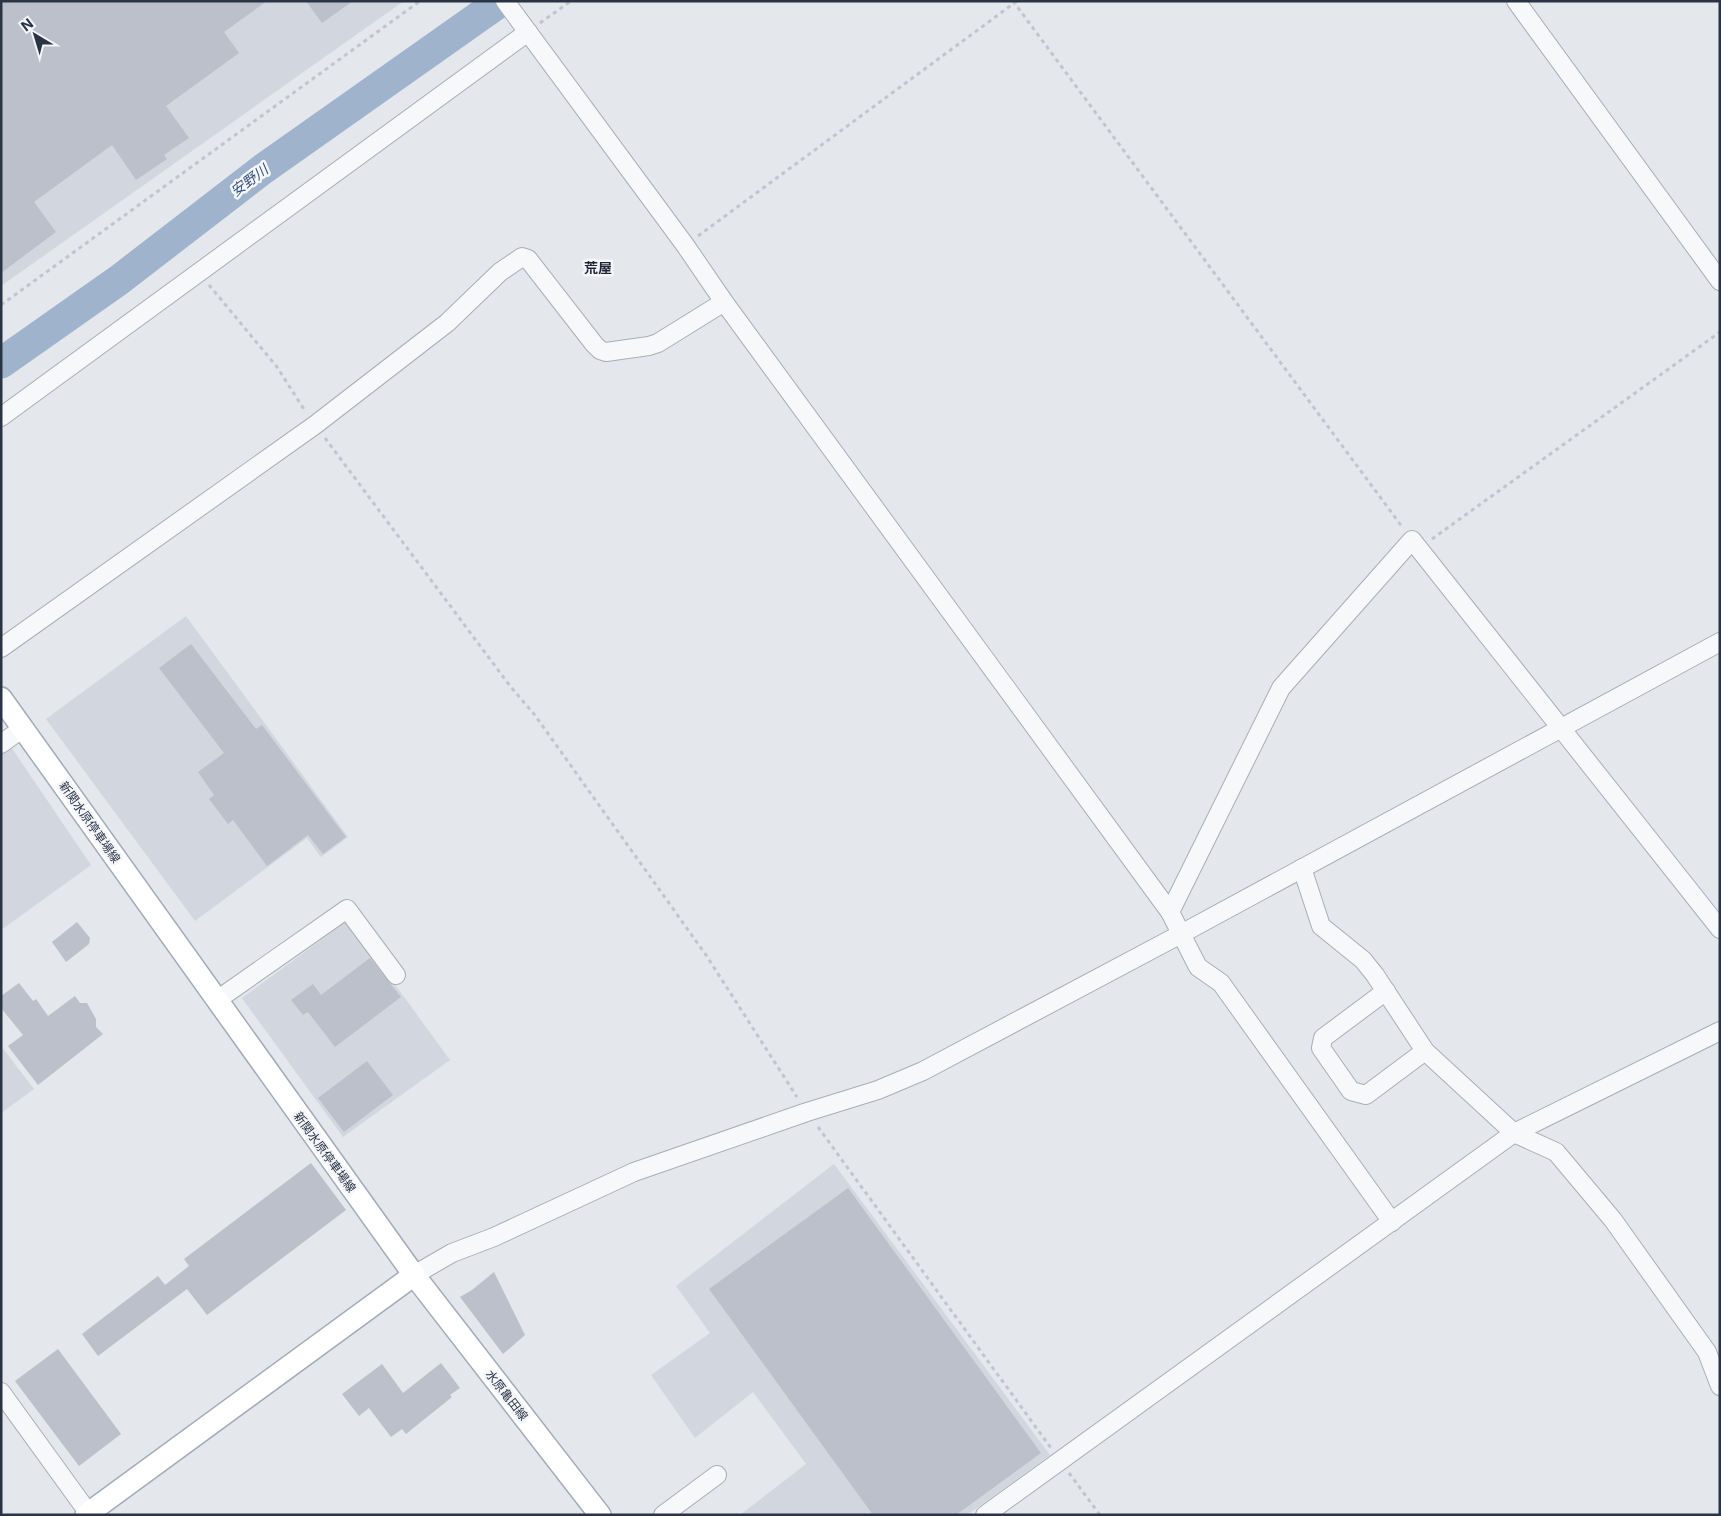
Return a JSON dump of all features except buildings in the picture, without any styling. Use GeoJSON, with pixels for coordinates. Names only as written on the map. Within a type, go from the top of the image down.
{"type":"FeatureCollection","features":[{"type":"Feature","properties":{"kind":"main road","name":"新関水原停車場線"},"geometry":{"type":"LineString","coordinates":[[1,698],[414,1275]]}},
{"type":"Feature","properties":{"kind":"main road"},"geometry":{"type":"LineString","coordinates":[[88,1514],[414,1275]]}},
{"type":"Feature","properties":{"kind":"main road","name":"水原亀田線"},"geometry":{"type":"LineString","coordinates":[[414,1275],[600,1515]]}},
{"type":"Feature","properties":{"kind":"street"},"geometry":{"type":"LineString","coordinates":[[505,1],[685,245],[724,302],[1170,912],[1198,967],[1221,983],[1392,1222]]}},
{"type":"Feature","properties":{"kind":"street"},"geometry":{"type":"LineString","coordinates":[[1516,1],[1720,281]]}},
{"type":"Feature","properties":{"kind":"street"},"geometry":{"type":"LineString","coordinates":[[1,417],[525,29]]}},
{"type":"Feature","properties":{"kind":"street"},"geometry":{"type":"LineString","coordinates":[[1,648],[315,425],[447,323],[500,272],[522,257],[528,259],[594,344],[600,350],[606,352],[658,343],[724,302]]}},
{"type":"Feature","properties":{"kind":"street"},"geometry":{"type":"LineString","coordinates":[[1170,912],[1281,688],[1416,544],[1720,929]]}},
{"type":"Feature","properties":{"kind":"street"},"geometry":{"type":"LineString","coordinates":[[414,1275],[452,1254],[494,1237],[634,1172],[807,1112],[878,1090],[923,1072],[1720,642]]}},
{"type":"Feature","properties":{"kind":"street"},"geometry":{"type":"LineString","coordinates":[[1,744],[23,728]]}},
{"type":"Feature","properties":{"kind":"street"},"geometry":{"type":"LineString","coordinates":[[1302,868],[1321,926],[1362,960],[1386,991],[1425,1051],[1514,1133],[1556,1152],[1613,1220],[1707,1352],[1720,1386]]}},
{"type":"Feature","properties":{"kind":"street"},"geometry":{"type":"LineString","coordinates":[[217,1000],[347,909],[396,975]]}},
{"type":"Feature","properties":{"kind":"street"},"geometry":{"type":"LineString","coordinates":[[1386,991],[1323,1038],[1321,1048],[1351,1091],[1366,1095],[1425,1051]]}},
{"type":"Feature","properties":{"kind":"street"},"geometry":{"type":"LineString","coordinates":[[984,1515],[1514,1133],[1720,1031]]}},
{"type":"Feature","properties":{"kind":"street"},"geometry":{"type":"LineString","coordinates":[[1,1392],[88,1514]]}},
{"type":"Feature","properties":{"kind":"street"},"geometry":{"type":"LineString","coordinates":[[663,1515],[717,1475]]}},
{"type":"Feature","properties":{"kind":"path"},"geometry":{"type":"LineString","coordinates":[[1,305],[420,1]]}},
{"type":"Feature","properties":{"kind":"path"},"geometry":{"type":"LineString","coordinates":[[525,29],[571,1]]}},
{"type":"Feature","properties":{"kind":"path"},"geometry":{"type":"LineString","coordinates":[[685,245],[1015,2],[1416,544],[1720,332]]}},
{"type":"Feature","properties":{"kind":"path"},"geometry":{"type":"LineString","coordinates":[[199,272],[277,367],[315,425],[510,686],[540,722],[706,955],[807,1112],[1100,1515]]}},
{"type":"Feature","properties":{"kind":"shaded area"},"geometry":{"type":"Polygon","coordinates":[[[1,1],[404,1],[1,286],[1,1]]]}},
{"type":"Feature","properties":{"kind":"shaded area"},"geometry":{"type":"Polygon","coordinates":[[[186,616],[348,837],[321,857],[307,838],[195,921],[46,719],[186,616]]]}},
{"type":"Feature","properties":{"kind":"shaded area"},"geometry":{"type":"Polygon","coordinates":[[[11,747],[91,865],[1,930],[1,755],[11,747]]]}},
{"type":"Feature","properties":{"kind":"shaded area"},"geometry":{"type":"Polygon","coordinates":[[[348,920],[450,1060],[343,1137],[242,998],[348,920]]]}},
{"type":"Feature","properties":{"kind":"shaded area"},"geometry":{"type":"Polygon","coordinates":[[[1,1046],[34,1089],[1,1113],[1,1046]]]}},
{"type":"Feature","properties":{"kind":"shaded area"},"geometry":{"type":"Polygon","coordinates":[[[834,1164],[1050,1455],[967,1515],[740,1515],[806,1464],[753,1392],[695,1438],[651,1375],[710,1333],[676,1286],[834,1164]]]}},
{"type":"Feature","properties":{"kind":"waterway","name":"安野川"},"geometry":{"type":"LineString","coordinates":[[1,363],[119,280],[263,169],[501,1]]}},
{"type":"Feature","properties":{"kind":"district","name":"荒屋"},"geometry":{"type":"Point","coordinates":[598,267]}}]}
